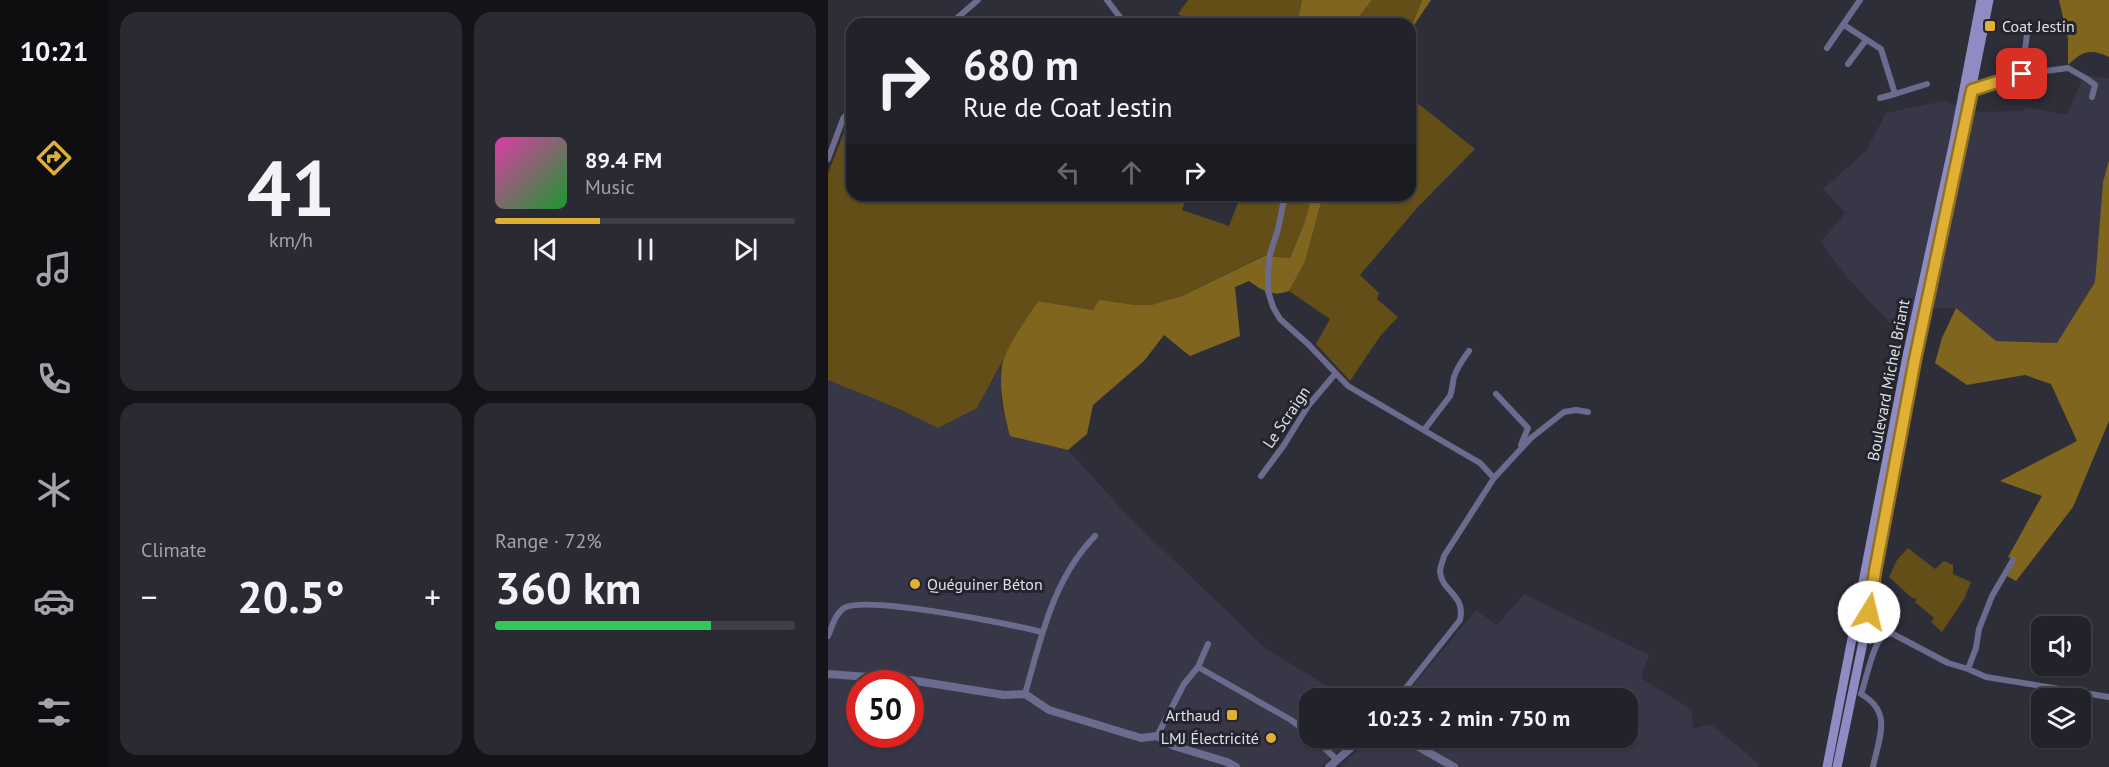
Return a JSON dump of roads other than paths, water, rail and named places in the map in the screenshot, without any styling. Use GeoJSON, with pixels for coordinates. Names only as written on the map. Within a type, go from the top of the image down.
{"type":"FeatureCollection","features":[{"type":"Feature","properties":{"kind":"main road","name":"Boulevard Michel Briant"},"geometry":{"type":"LineString","coordinates":[[1837,767],[1857,694],[1861,652],[1874,589],[1875,571],[1981,0]]}},
{"type":"Feature","properties":{"kind":"main road","name":"Boulevard Michel Briant"},"geometry":{"type":"LineString","coordinates":[[1827,767],[1907,356],[1972,90],[1989,0]]}},
{"type":"Feature","properties":{"kind":"street"},"geometry":{"type":"LineString","coordinates":[[957,18],[978,0]]}},
{"type":"Feature","properties":{"kind":"street"},"geometry":{"type":"LineString","coordinates":[[1107,0],[1120,18]]}},
{"type":"Feature","properties":{"kind":"street"},"geometry":{"type":"LineString","coordinates":[[1827,48],[1860,0]]}},
{"type":"Feature","properties":{"kind":"street"},"geometry":{"type":"LineString","coordinates":[[1844,25],[1881,49],[1895,94]]}},
{"type":"Feature","properties":{"kind":"street"},"geometry":{"type":"LineString","coordinates":[[2022,74],[2027,34]]}},
{"type":"Feature","properties":{"kind":"street"},"geometry":{"type":"LineString","coordinates":[[1848,64],[1866,40]]}},
{"type":"Feature","properties":{"kind":"street"},"geometry":{"type":"LineString","coordinates":[[1972,90],[2022,74],[2068,68],[2094,85],[2092,97]]}},
{"type":"Feature","properties":{"kind":"street"},"geometry":{"type":"LineString","coordinates":[[1881,98],[1927,84]]}},
{"type":"Feature","properties":{"kind":"street"},"geometry":{"type":"LineString","coordinates":[[828,159],[846,115]]}},
{"type":"Feature","properties":{"kind":"street"},"geometry":{"type":"LineString","coordinates":[[1284,201],[1270,254],[1268,291],[1280,319],[1308,344],[1348,386],[1480,463],[1494,478]]}},
{"type":"Feature","properties":{"kind":"street"},"geometry":{"type":"LineString","coordinates":[[1424,430],[1450,396],[1454,376],[1469,351]]}},
{"type":"Feature","properties":{"kind":"street","name":"Le Scraign"},"geometry":{"type":"LineString","coordinates":[[1261,476],[1284,446],[1308,406],[1335,374]]}},
{"type":"Feature","properties":{"kind":"street"},"geometry":{"type":"LineString","coordinates":[[1496,394],[1528,428],[1519,451]]}},
{"type":"Feature","properties":{"kind":"street"},"geometry":{"type":"LineString","coordinates":[[1406,688],[1460,620],[1462,611],[1459,603],[1443,582],[1440,571],[1444,556],[1494,478],[1531,438],[1564,412],[1576,410],[1588,412]]}},
{"type":"Feature","properties":{"kind":"street"},"geometry":{"type":"LineString","coordinates":[[1025,694],[1041,632],[1053,601],[1068,573],[1095,536]]}},
{"type":"Feature","properties":{"kind":"street"},"geometry":{"type":"LineString","coordinates":[[1968,669],[1976,648],[1979,629],[1992,596],[2013,560]]}},
{"type":"Feature","properties":{"kind":"street"},"geometry":{"type":"LineString","coordinates":[[828,636],[841,611],[848,607],[862,605],[941,612],[1041,632]]}},
{"type":"Feature","properties":{"kind":"street"},"geometry":{"type":"LineString","coordinates":[[1857,694],[1876,643],[1885,633],[1893,634],[1948,663],[1986,677],[2109,697]]}},
{"type":"Feature","properties":{"kind":"street"},"geometry":{"type":"LineString","coordinates":[[1157,736],[1184,684],[1198,667],[1208,644]]}},
{"type":"Feature","properties":{"kind":"street"},"geometry":{"type":"LineString","coordinates":[[1861,652],[1873,656]]}},
{"type":"Feature","properties":{"kind":"street"},"geometry":{"type":"LineString","coordinates":[[1198,667],[1299,725]]}},
{"type":"Feature","properties":{"kind":"street"},"geometry":{"type":"LineString","coordinates":[[828,674],[910,680],[1004,695],[1025,694],[1049,710],[1141,738],[1157,736],[1174,746],[1227,762],[1236,767]]}},
{"type":"Feature","properties":{"kind":"street"},"geometry":{"type":"LineString","coordinates":[[1845,676],[1857,694],[1873,701],[1880,711],[1880,733],[1873,767]]}},
{"type":"Feature","properties":{"kind":"street"},"geometry":{"type":"LineString","coordinates":[[1324,748],[1337,760]]}},
{"type":"Feature","properties":{"kind":"street"},"geometry":{"type":"LineString","coordinates":[[1329,767],[1351,748]]}},
{"type":"Feature","properties":{"kind":"street"},"geometry":{"type":"LineString","coordinates":[[1421,748],[1454,767]]}},
{"type":"Feature","properties":{"kind":"place","name":"Coat Jestin"},"geometry":{"type":"Point","coordinates":[1990,26]}},
{"type":"Feature","properties":{"kind":"place","name":"Quéguiner Béton"},"geometry":{"type":"Point","coordinates":[915,584]}},
{"type":"Feature","properties":{"kind":"place","name":"Arthaud"},"geometry":{"type":"Point","coordinates":[1232,715]}},
{"type":"Feature","properties":{"kind":"place","name":"LMJ Électricité"},"geometry":{"type":"Point","coordinates":[1271,738]}}]}
